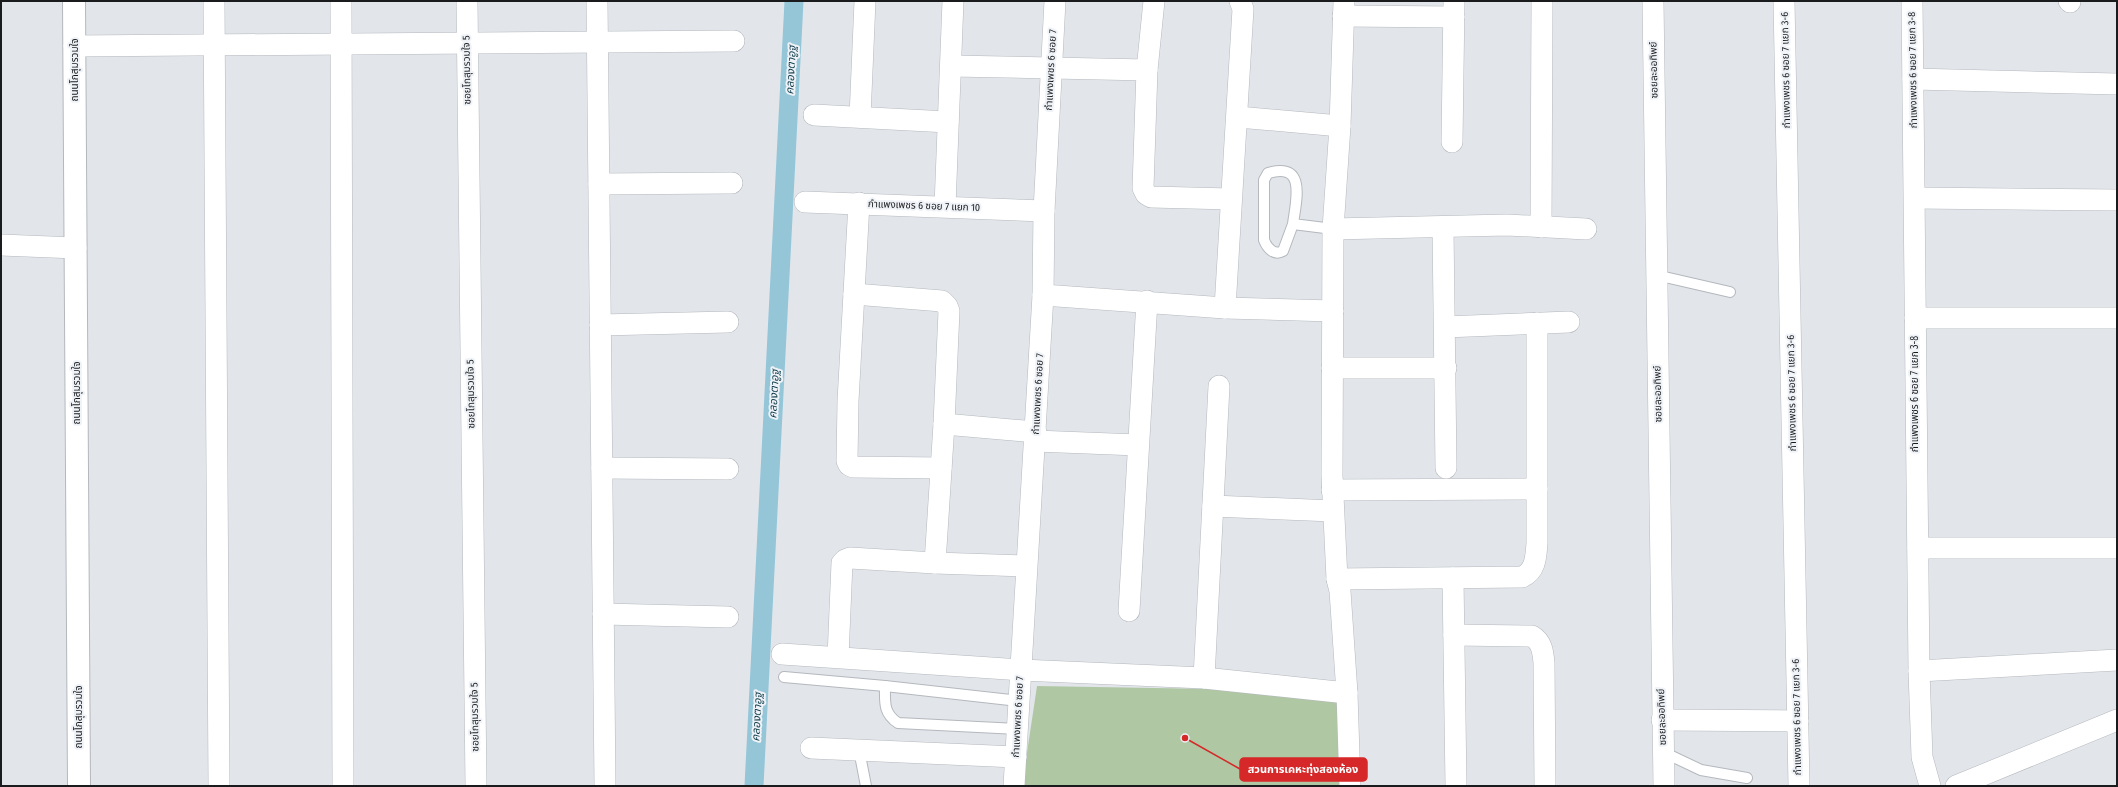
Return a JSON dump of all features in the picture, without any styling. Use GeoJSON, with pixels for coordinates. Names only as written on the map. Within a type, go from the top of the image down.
{"type":"FeatureCollection","features":[{"type":"Feature","properties":{"kind":"street","name":"ถนนโกสุมรวมใจ"},"geometry":{"type":"LineString","coordinates":[[74,1],[79,786]]}},
{"type":"Feature","properties":{"kind":"street"},"geometry":{"type":"LineString","coordinates":[[214,1],[218,786]]}},
{"type":"Feature","properties":{"kind":"street"},"geometry":{"type":"LineString","coordinates":[[341,1],[343,786]]}},
{"type":"Feature","properties":{"kind":"street","name":"ซอยโกสุมรวมใจ 5"},"geometry":{"type":"LineString","coordinates":[[467,1],[476,786]]}},
{"type":"Feature","properties":{"kind":"street"},"geometry":{"type":"LineString","coordinates":[[597,1],[605,786]]}},
{"type":"Feature","properties":{"kind":"street"},"geometry":{"type":"LineString","coordinates":[[860,117],[864,1]]}},
{"type":"Feature","properties":{"kind":"street"},"geometry":{"type":"LineString","coordinates":[[945,206],[953,1]]}},
{"type":"Feature","properties":{"kind":"street","name":"กำแพงเพชร 6 ซอย 7"},"geometry":{"type":"LineString","coordinates":[[1014,786],[1043,294],[1044,211],[1055,1]]}},
{"type":"Feature","properties":{"kind":"street"},"geometry":{"type":"LineString","coordinates":[[1154,1],[1147,70],[1143,188],[1146,194],[1151,197],[1231,199]]}},
{"type":"Feature","properties":{"kind":"street"},"geometry":{"type":"LineString","coordinates":[[1225,308],[1231,199],[1238,118],[1243,9],[1240,1]]}},
{"type":"Feature","properties":{"kind":"street"},"geometry":{"type":"LineString","coordinates":[[1541,227],[1542,1]]}},
{"type":"Feature","properties":{"kind":"street","name":"ซอยละออทิพย์"},"geometry":{"type":"LineString","coordinates":[[1653,1],[1664,786]]}},
{"type":"Feature","properties":{"kind":"street","name":"กำแพงเพชร 6 ซอย 7 แยก 3-6"},"geometry":{"type":"LineString","coordinates":[[1784,1],[1799,786]]}},
{"type":"Feature","properties":{"kind":"street","name":"กำแพงเพชร 6 ซอย 7 แยก 3-8"},"geometry":{"type":"LineString","coordinates":[[1912,1],[1915,198],[1915,434],[1919,670],[1922,757],[1930,786]]}},
{"type":"Feature","properties":{"kind":"street"},"geometry":{"type":"LineString","coordinates":[[1350,786],[1347,693],[1340,591],[1337,579],[1332,490],[1333,229],[1340,126],[1344,8],[1454,9],[1452,142]]}},
{"type":"Feature","properties":{"kind":"street"},"geometry":{"type":"LineString","coordinates":[[74,46],[734,41]]}},
{"type":"Feature","properties":{"kind":"street"},"geometry":{"type":"LineString","coordinates":[[951,66],[1147,70]]}},
{"type":"Feature","properties":{"kind":"street"},"geometry":{"type":"LineString","coordinates":[[1913,79],[2117,84]]}},
{"type":"Feature","properties":{"kind":"street"},"geometry":{"type":"LineString","coordinates":[[814,115],[948,122]]}},
{"type":"Feature","properties":{"kind":"street"},"geometry":{"type":"LineString","coordinates":[[1238,118],[1340,126]]}},
{"type":"Feature","properties":{"kind":"street"},"geometry":{"type":"LineString","coordinates":[[599,184],[732,183]]}},
{"type":"Feature","properties":{"kind":"street"},"geometry":{"type":"LineString","coordinates":[[1915,198],[2117,200]]}},
{"type":"Feature","properties":{"kind":"street","name":"กำแพงเพชร 6 ซอย 7 แยก 10"},"geometry":{"type":"LineString","coordinates":[[805,202],[945,206],[1044,211]]}},
{"type":"Feature","properties":{"kind":"street"},"geometry":{"type":"LineString","coordinates":[[859,203],[848,401],[847,461],[849,465],[853,467],[941,468]]}},
{"type":"Feature","properties":{"kind":"street"},"geometry":{"type":"LineString","coordinates":[[1333,229],[1443,228],[1507,225],[1586,229]]}},
{"type":"Feature","properties":{"kind":"street"},"geometry":{"type":"LineString","coordinates":[[1443,228],[1446,368],[1446,468]]}},
{"type":"Feature","properties":{"kind":"street"},"geometry":{"type":"LineString","coordinates":[[1,245],[76,248]]}},
{"type":"Feature","properties":{"kind":"street"},"geometry":{"type":"LineString","coordinates":[[854,294],[942,301],[947,306],[949,311],[944,424],[935,563]]}},
{"type":"Feature","properties":{"kind":"street"},"geometry":{"type":"LineString","coordinates":[[1043,294],[1225,308],[1333,311]]}},
{"type":"Feature","properties":{"kind":"street"},"geometry":{"type":"LineString","coordinates":[[1129,611],[1147,301]]}},
{"type":"Feature","properties":{"kind":"street"},"geometry":{"type":"LineString","coordinates":[[1915,318],[2117,318]]}},
{"type":"Feature","properties":{"kind":"street"},"geometry":{"type":"LineString","coordinates":[[600,325],[728,322]]}},
{"type":"Feature","properties":{"kind":"street"},"geometry":{"type":"LineString","coordinates":[[1445,327],[1569,322]]}},
{"type":"Feature","properties":{"kind":"street"},"geometry":{"type":"LineString","coordinates":[[1337,579],[1522,577],[1532,570],[1536,559],[1537,543],[1537,323]]}},
{"type":"Feature","properties":{"kind":"street"},"geometry":{"type":"LineString","coordinates":[[1332,368],[1446,368]]}},
{"type":"Feature","properties":{"kind":"street"},"geometry":{"type":"LineString","coordinates":[[1204,678],[1220,386]]}},
{"type":"Feature","properties":{"kind":"street"},"geometry":{"type":"LineString","coordinates":[[944,424],[1035,436],[1138,445]]}},
{"type":"Feature","properties":{"kind":"street"},"geometry":{"type":"LineString","coordinates":[[602,468],[728,469]]}},
{"type":"Feature","properties":{"kind":"street"},"geometry":{"type":"LineString","coordinates":[[1332,490],[1537,489]]}},
{"type":"Feature","properties":{"kind":"street"},"geometry":{"type":"LineString","coordinates":[[1213,506],[1333,511]]}},
{"type":"Feature","properties":{"kind":"street"},"geometry":{"type":"LineString","coordinates":[[1918,548],[2117,548]]}},
{"type":"Feature","properties":{"kind":"street"},"geometry":{"type":"LineString","coordinates":[[838,657],[842,563],[845,560],[850,558],[1026,566]]}},
{"type":"Feature","properties":{"kind":"street"},"geometry":{"type":"LineString","coordinates":[[1453,578],[1456,786]]}},
{"type":"Feature","properties":{"kind":"street"},"geometry":{"type":"LineString","coordinates":[[603,614],[728,617]]}},
{"type":"Feature","properties":{"kind":"street"},"geometry":{"type":"LineString","coordinates":[[1454,635],[1532,636],[1538,640],[1543,650],[1544,663],[1545,786]]}},
{"type":"Feature","properties":{"kind":"street"},"geometry":{"type":"LineString","coordinates":[[782,654],[1021,670],[1204,678],[1347,693]]}},
{"type":"Feature","properties":{"kind":"street"},"geometry":{"type":"LineString","coordinates":[[1919,670],[2117,660]]}},
{"type":"Feature","properties":{"kind":"street"},"geometry":{"type":"LineString","coordinates":[[1662,720],[1798,721]]}},
{"type":"Feature","properties":{"kind":"street"},"geometry":{"type":"LineString","coordinates":[[1956,786],[2117,720]]}},
{"type":"Feature","properties":{"kind":"street"},"geometry":{"type":"LineString","coordinates":[[811,748],[1016,756]]}},
{"type":"Feature","properties":{"kind":"lane"},"geometry":{"type":"LineString","coordinates":[[1283,170],[1290,172],[1294,176],[1296,186],[1293,224],[1283,251],[1280,253],[1274,252],[1267,246],[1264,240],[1264,180],[1268,173],[1283,170]]}},
{"type":"Feature","properties":{"kind":"lane"},"geometry":{"type":"LineString","coordinates":[[1293,224],[1333,229]]}},
{"type":"Feature","properties":{"kind":"lane"},"geometry":{"type":"LineString","coordinates":[[1656,275],[1730,292]]}},
{"type":"Feature","properties":{"kind":"lane"},"geometry":{"type":"LineString","coordinates":[[784,677],[1019,700]]}},
{"type":"Feature","properties":{"kind":"lane"},"geometry":{"type":"LineString","coordinates":[[885,686],[885,710],[891,718],[898,723],[1018,730]]}},
{"type":"Feature","properties":{"kind":"lane"},"geometry":{"type":"LineString","coordinates":[[859,750],[866,786]]}},
{"type":"Feature","properties":{"kind":"lane"},"geometry":{"type":"LineString","coordinates":[[1663,752],[1701,770],[1747,778]]}},
{"type":"Feature","properties":{"kind":"green space"},"geometry":{"type":"Polygon","coordinates":[[[1037,686],[1337,691],[1344,786],[1022,786],[1037,686]]]}},
{"type":"Feature","properties":{"kind":"waterway","name":"คลองตาอูฐ"},"geometry":{"type":"LineString","coordinates":[[754,786],[794,1]]}},
{"type":"Feature","properties":{"kind":"place","name":"สวนการเคหะทุ่งสองห้อง"},"geometry":{"type":"Point","coordinates":[1185,738]}}]}
